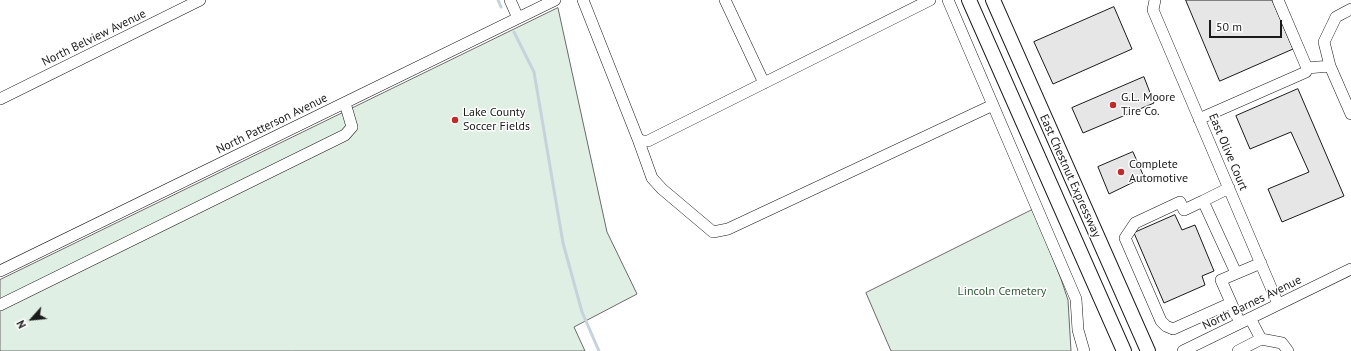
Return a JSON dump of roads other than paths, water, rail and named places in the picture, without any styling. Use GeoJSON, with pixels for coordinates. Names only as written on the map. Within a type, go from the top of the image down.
{"type":"FeatureCollection","features":[{"type":"Feature","properties":{"kind":"main road","name":"East Chestnut Expressway"},"geometry":{"type":"LineString","coordinates":[[969,0],[1124,351]]}},
{"type":"Feature","properties":{"kind":"main road","name":"East Chestnut Expressway"},"geometry":{"type":"LineString","coordinates":[[993,0],[1148,351]]}},
{"type":"Feature","properties":{"kind":"street","name":"North Belview Avenue"},"geometry":{"type":"LineString","coordinates":[[0,99],[200,0]]}},
{"type":"Feature","properties":{"kind":"street"},"geometry":{"type":"LineString","coordinates":[[510,0],[518,18]]}},
{"type":"Feature","properties":{"kind":"street","name":"North Patterson Avenue"},"geometry":{"type":"LineString","coordinates":[[0,271],[553,0]]}},
{"type":"Feature","properties":{"kind":"street"},"geometry":{"type":"LineString","coordinates":[[583,0],[652,178],[662,189],[713,232],[728,229],[993,105]]}},
{"type":"Feature","properties":{"kind":"street"},"geometry":{"type":"LineString","coordinates":[[725,0],[764,83]]}},
{"type":"Feature","properties":{"kind":"street"},"geometry":{"type":"LineString","coordinates":[[638,140],[648,141],[930,0]]}},
{"type":"Feature","properties":{"kind":"street"},"geometry":{"type":"LineString","coordinates":[[948,0],[1076,299],[1078,330],[1084,351]]}},
{"type":"Feature","properties":{"kind":"street"},"geometry":{"type":"LineString","coordinates":[[1278,0],[1308,68]]}},
{"type":"Feature","properties":{"kind":"street"},"geometry":{"type":"LineString","coordinates":[[1348,0],[1351,6]]}},
{"type":"Feature","properties":{"kind":"street","name":"East Olive Court"},"geometry":{"type":"LineString","coordinates":[[1154,5],[1199,119],[1278,304]]}},
{"type":"Feature","properties":{"kind":"street"},"geometry":{"type":"LineString","coordinates":[[1351,9],[1336,17],[1324,42],[1330,66],[1351,114]]}},
{"type":"Feature","properties":{"kind":"street"},"geometry":{"type":"LineString","coordinates":[[1199,119],[1303,74],[1308,68],[1330,66]]}},
{"type":"Feature","properties":{"kind":"street"},"geometry":{"type":"LineString","coordinates":[[0,305],[345,135],[352,126],[345,103]]}},
{"type":"Feature","properties":{"kind":"street"},"geometry":{"type":"LineString","coordinates":[[1229,188],[1184,210],[1180,202],[1135,223],[1125,238],[1161,321],[1166,326],[1173,329],[1232,303]]}},
{"type":"Feature","properties":{"kind":"street"},"geometry":{"type":"LineString","coordinates":[[1204,201],[1236,273]]}},
{"type":"Feature","properties":{"kind":"street"},"geometry":{"type":"LineString","coordinates":[[1261,263],[1221,280],[1232,303],[1261,339]]}},
{"type":"Feature","properties":{"kind":"street","name":"North Barnes Avenue"},"geometry":{"type":"LineString","coordinates":[[1183,351],[1351,269]]}},
{"type":"Feature","properties":{"kind":"street"},"geometry":{"type":"LineString","coordinates":[[1238,351],[1261,339],[1282,343],[1288,351]]}},
{"type":"Feature","properties":{"kind":"waterway"},"geometry":{"type":"LineString","coordinates":[[498,0],[501,7]]}},
{"type":"Feature","properties":{"kind":"waterway"},"geometry":{"type":"LineString","coordinates":[[514,32],[534,72],[563,243],[582,312],[599,351]]}},
{"type":"Feature","properties":{"kind":"place","name":"G.L. Moore Tire Co."},"geometry":{"type":"Point","coordinates":[1113,105]}},
{"type":"Feature","properties":{"kind":"place","name":"Lake County Soccer Fields"},"geometry":{"type":"Point","coordinates":[455,120]}},
{"type":"Feature","properties":{"kind":"place","name":"Complete Automotive"},"geometry":{"type":"Point","coordinates":[1121,172]}},
{"type":"Feature","properties":{"kind":"park label","name":"Lincoln Cemetery"},"geometry":{"type":"Point","coordinates":[1002,292]}}]}
